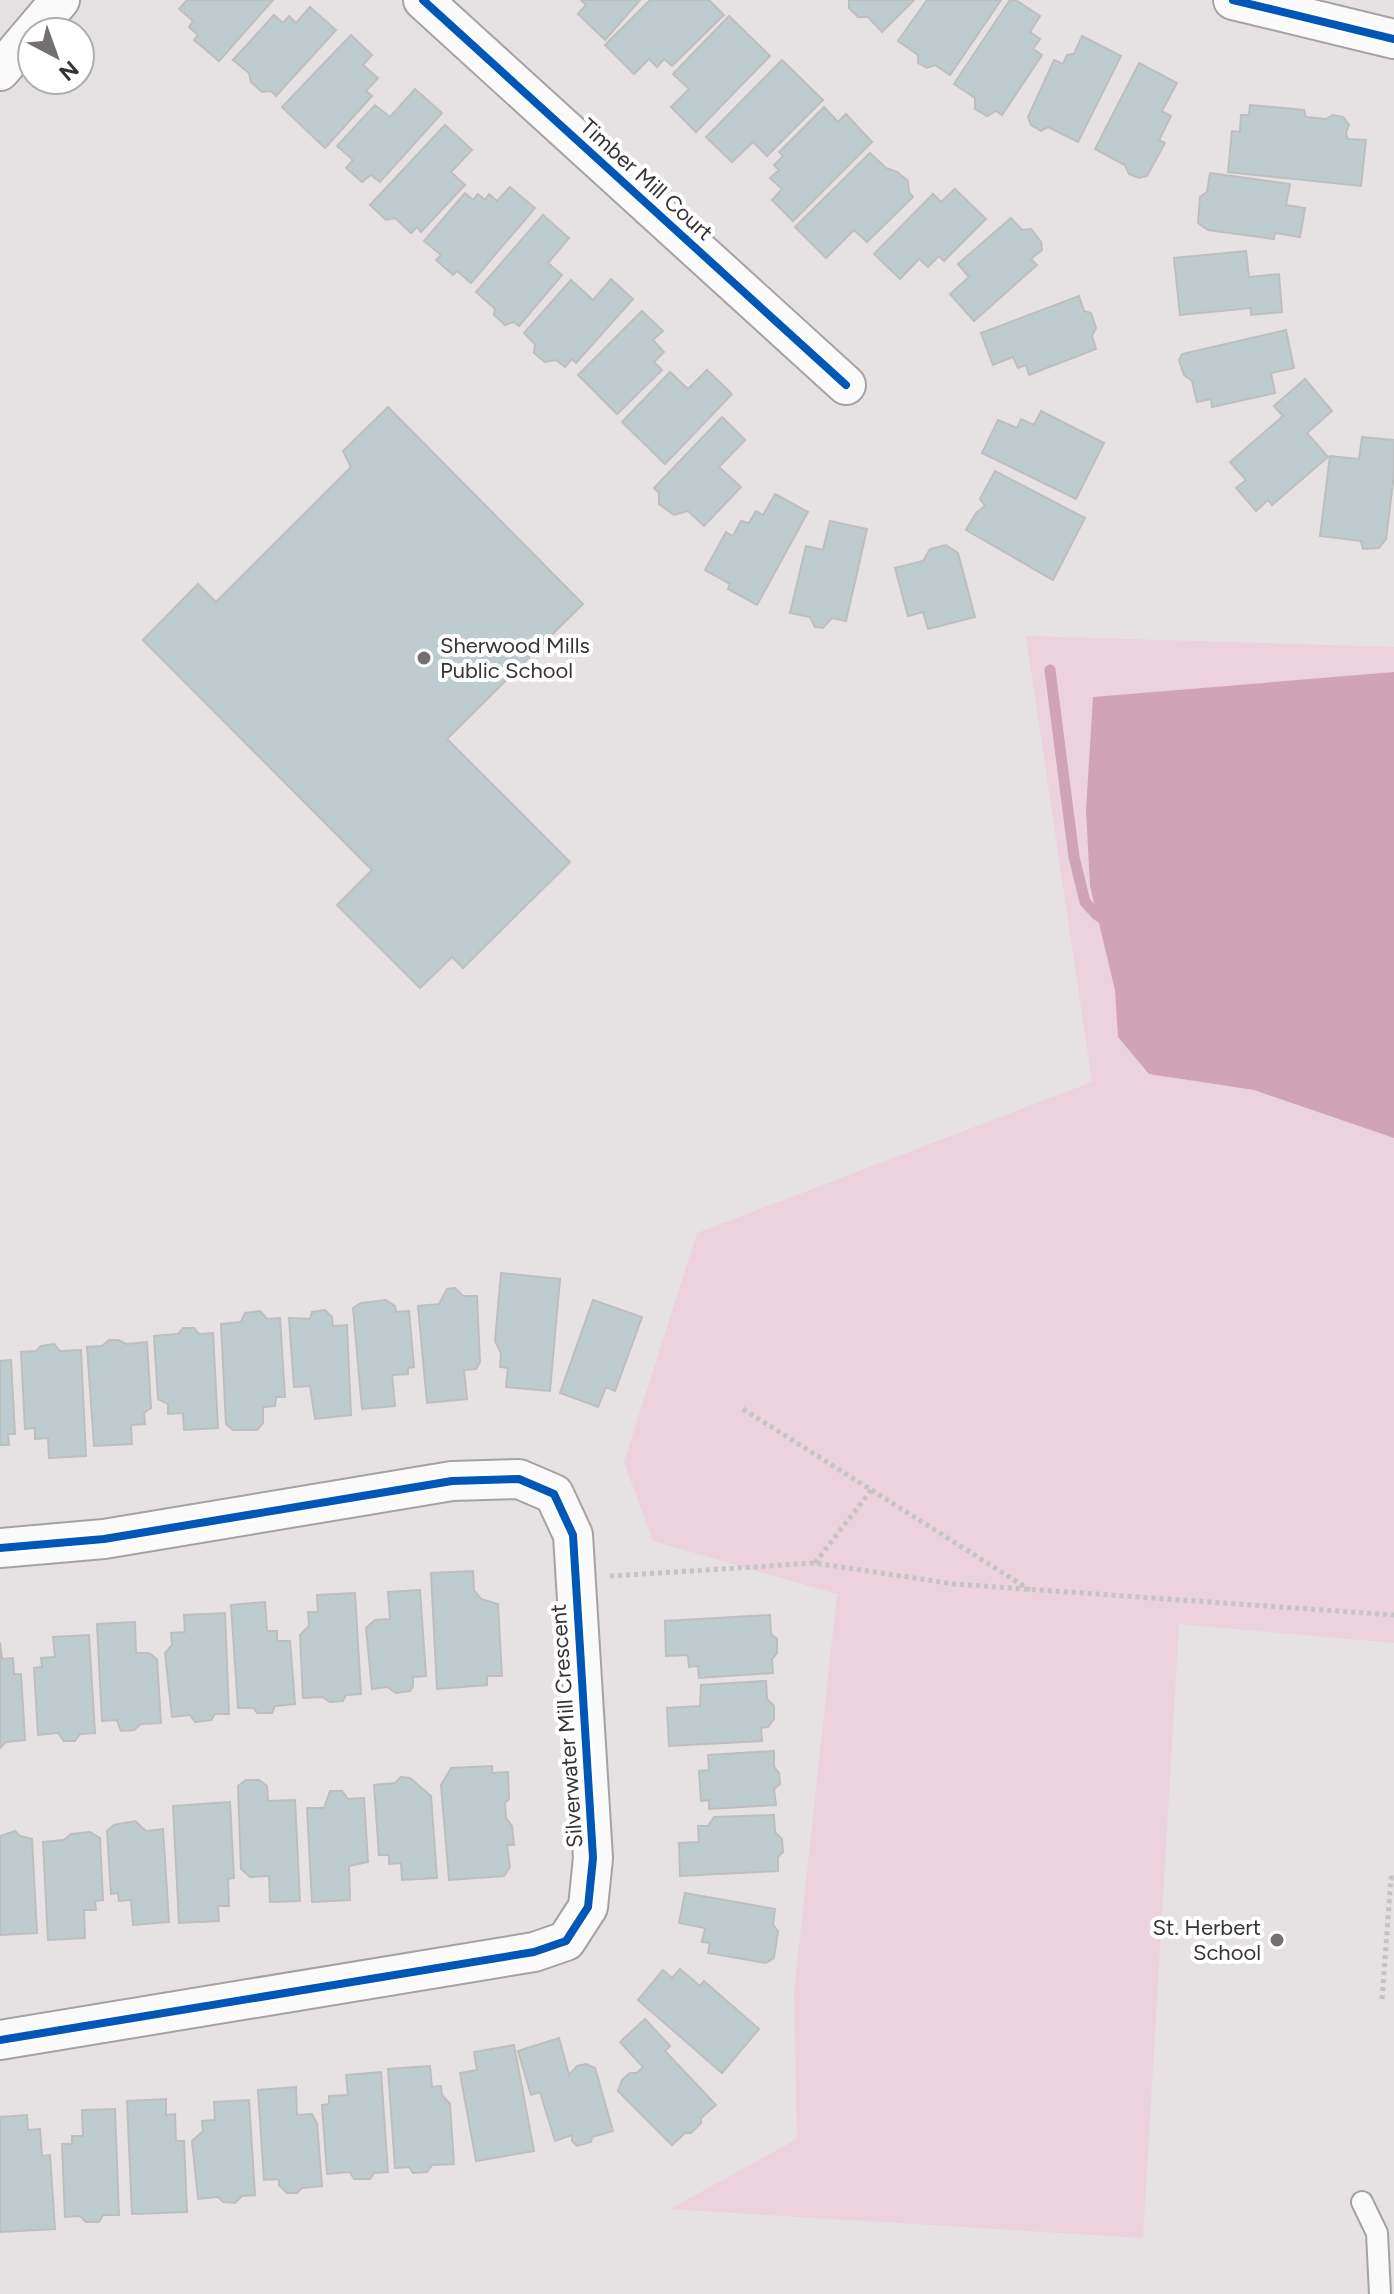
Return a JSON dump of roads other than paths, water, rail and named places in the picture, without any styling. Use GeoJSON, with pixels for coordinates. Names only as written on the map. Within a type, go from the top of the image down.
{"type":"FeatureCollection","features":[{"type":"Feature","properties":{"kind":"street"},"geometry":{"type":"LineString","coordinates":[[0,71],[60,0]]}},
{"type":"Feature","properties":{"kind":"street","name":"Timber Mill Court"},"geometry":{"type":"LineString","coordinates":[[423,0],[846,385]]}},
{"type":"Feature","properties":{"kind":"street"},"geometry":{"type":"LineString","coordinates":[[1233,0],[1394,39]]}},
{"type":"Feature","properties":{"kind":"street","name":"Silverwater Mill Crescent"},"geometry":{"type":"LineString","coordinates":[[0,1548],[104,1539],[452,1481],[519,1479],[554,1494],[573,1535],[593,1858],[588,1907],[566,1941],[534,1952],[0,2040]]}},
{"type":"Feature","properties":{"kind":"lane"},"geometry":{"type":"LineString","coordinates":[[1362,2202],[1377,2233],[1380,2294]]}},
{"type":"Feature","properties":{"kind":"waterway"},"geometry":{"type":"LineString","coordinates":[[1050,670],[1074,857],[1085,902],[1109,922]]}},
{"type":"Feature","properties":{"kind":"place","name":"Sherwood Mills Public School"},"geometry":{"type":"Point","coordinates":[424,658]}},
{"type":"Feature","properties":{"kind":"place","name":"St. Herbert School"},"geometry":{"type":"Point","coordinates":[1277,1940]}}]}
